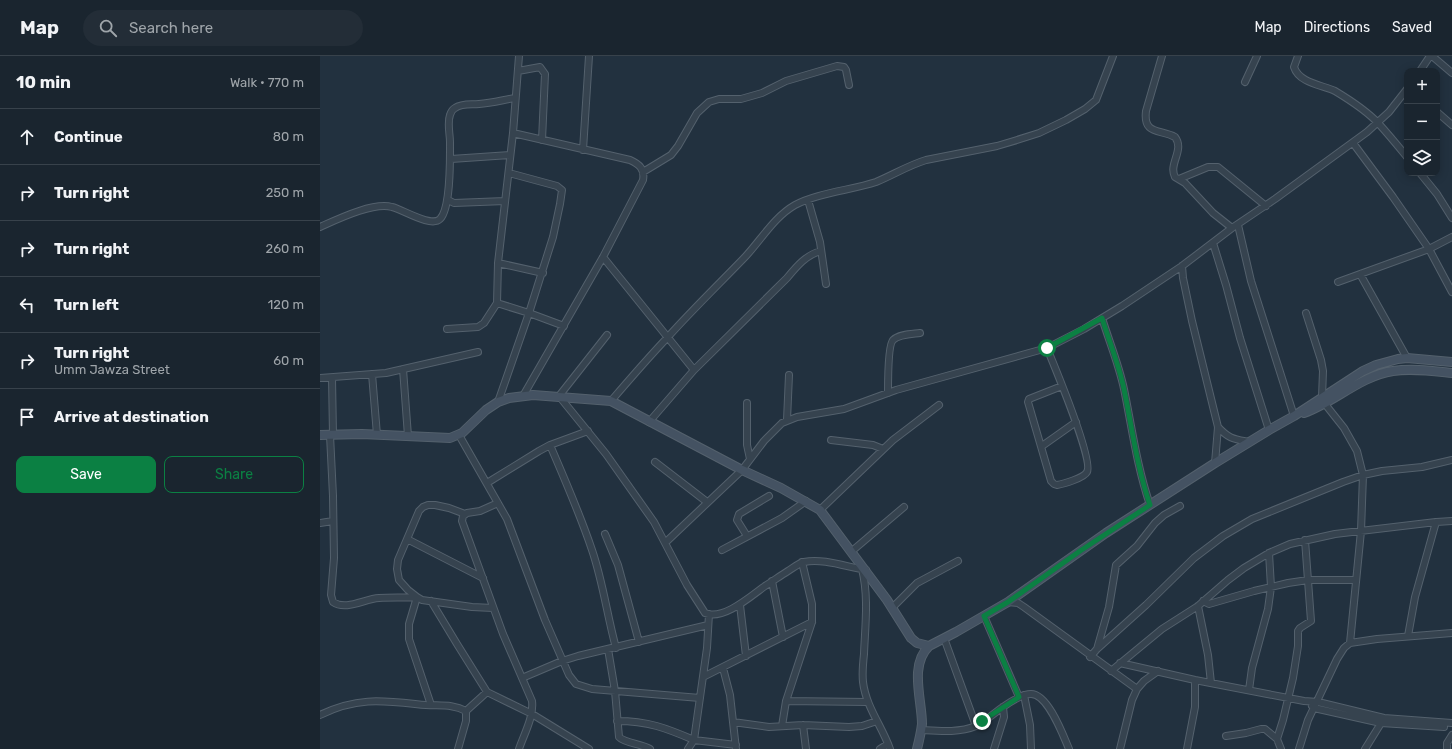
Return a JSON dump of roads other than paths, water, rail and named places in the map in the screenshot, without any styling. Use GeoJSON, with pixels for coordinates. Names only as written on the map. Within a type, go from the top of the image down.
{"type":"FeatureCollection","features":[{"type":"Feature","properties":{"kind":"street"},"geometry":{"type":"LineString","coordinates":[[447,329],[478,328],[484,323],[497,303],[498,263],[513,133],[519,56]]}},
{"type":"Feature","properties":{"kind":"street"},"geometry":{"type":"LineString","coordinates":[[583,150],[589,56]]}},
{"type":"Feature","properties":{"kind":"street"},"geometry":{"type":"LineString","coordinates":[[611,401],[668,337],[749,253],[779,217],[796,204],[876,182],[915,163],[997,146],[1055,126],[1085,109],[1096,100],[1113,56]]}},
{"type":"Feature","properties":{"kind":"street"},"geometry":{"type":"LineString","coordinates":[[1162,56],[1145,119],[1150,128],[1156,132],[1171,135],[1177,139],[1178,145],[1173,173],[1175,177],[1180,179],[1213,213],[1235,227],[1294,416]]}},
{"type":"Feature","properties":{"kind":"street"},"geometry":{"type":"LineString","coordinates":[[1245,82],[1257,56]]}},
{"type":"Feature","properties":{"kind":"street"},"geometry":{"type":"LineString","coordinates":[[1298,56],[1294,68],[1302,78],[1349,99],[1378,123],[1404,153]]}},
{"type":"Feature","properties":{"kind":"street"},"geometry":{"type":"LineString","coordinates":[[1422,68],[1431,56],[1452,73]]}},
{"type":"Feature","properties":{"kind":"street"},"geometry":{"type":"LineString","coordinates":[[643,172],[671,155],[678,146],[697,113],[709,102],[719,99],[741,99],[762,92],[786,81],[837,66],[844,67],[846,70],[849,85]]}},
{"type":"Feature","properties":{"kind":"street"},"geometry":{"type":"LineString","coordinates":[[518,71],[540,67],[545,74],[542,140]]}},
{"type":"Feature","properties":{"kind":"street"},"geometry":{"type":"LineString","coordinates":[[666,542],[742,470],[772,431],[782,423],[787,420],[844,408],[888,393],[1047,348],[1102,318],[1182,266],[1266,206],[1378,123],[1404,93]]}},
{"type":"Feature","properties":{"kind":"street"},"geometry":{"type":"LineString","coordinates":[[320,226],[369,208],[383,206],[394,207],[410,215],[437,221],[442,216],[448,200],[450,114],[454,108],[463,105],[515,98]]}},
{"type":"Feature","properties":{"kind":"street"},"geometry":{"type":"LineString","coordinates":[[1440,115],[1452,126]]}},
{"type":"Feature","properties":{"kind":"street"},"geometry":{"type":"LineString","coordinates":[[513,133],[630,160],[639,165],[643,172],[643,180],[604,257],[523,396]]}},
{"type":"Feature","properties":{"kind":"street"},"geometry":{"type":"LineString","coordinates":[[1353,142],[1429,249],[1452,292]]}},
{"type":"Feature","properties":{"kind":"street"},"geometry":{"type":"LineString","coordinates":[[450,159],[510,155]]}},
{"type":"Feature","properties":{"kind":"street"},"geometry":{"type":"LineString","coordinates":[[1180,179],[1208,167],[1218,167],[1266,206]]}},
{"type":"Feature","properties":{"kind":"street"},"geometry":{"type":"LineString","coordinates":[[498,402],[543,273],[562,190],[557,186],[508,173]]}},
{"type":"Feature","properties":{"kind":"street"},"geometry":{"type":"LineString","coordinates":[[1422,176],[1437,194],[1452,218]]}},
{"type":"Feature","properties":{"kind":"street"},"geometry":{"type":"LineString","coordinates":[[448,200],[454,203],[505,201]]}},
{"type":"Feature","properties":{"kind":"street"},"geometry":{"type":"LineString","coordinates":[[808,200],[821,250],[826,284]]}},
{"type":"Feature","properties":{"kind":"street"},"geometry":{"type":"LineString","coordinates":[[1338,282],[1429,249],[1452,238]]}},
{"type":"Feature","properties":{"kind":"street"},"geometry":{"type":"LineString","coordinates":[[1213,243],[1268,430]]}},
{"type":"Feature","properties":{"kind":"street"},"geometry":{"type":"LineString","coordinates":[[649,422],[694,370],[787,278],[800,262],[811,254],[821,250]]}},
{"type":"Feature","properties":{"kind":"street"},"geometry":{"type":"LineString","coordinates":[[604,257],[694,370]]}},
{"type":"Feature","properties":{"kind":"street"},"geometry":{"type":"LineString","coordinates":[[498,263],[543,273]]}},
{"type":"Feature","properties":{"kind":"street"},"geometry":{"type":"LineString","coordinates":[[1182,266],[1190,314],[1218,427],[1215,463]]}},
{"type":"Feature","properties":{"kind":"street"},"geometry":{"type":"LineString","coordinates":[[1360,274],[1407,358]]}},
{"type":"Feature","properties":{"kind":"street"},"geometry":{"type":"LineString","coordinates":[[497,303],[564,326]]}},
{"type":"Feature","properties":{"kind":"street"},"geometry":{"type":"LineString","coordinates":[[1306,313],[1321,360],[1323,371],[1323,400],[1344,428],[1357,451],[1363,475],[1361,531],[1350,643]]}},
{"type":"Feature","properties":{"kind":"street"},"geometry":{"type":"LineString","coordinates":[[1102,318],[1123,387],[1144,487],[1150,505]]}},
{"type":"Feature","properties":{"kind":"street"},"geometry":{"type":"LineString","coordinates":[[888,393],[890,347],[892,340],[897,337],[920,333]]}},
{"type":"Feature","properties":{"kind":"street"},"geometry":{"type":"LineString","coordinates":[[558,396],[607,335]]}},
{"type":"Feature","properties":{"kind":"street"},"geometry":{"type":"LineString","coordinates":[[1047,348],[1062,386],[1076,422],[1088,464],[1086,474],[1062,484],[1054,484],[1051,481],[1042,446],[1028,406],[1029,399],[1062,386]]}},
{"type":"Feature","properties":{"kind":"street"},"geometry":{"type":"LineString","coordinates":[[320,378],[372,374],[404,369],[478,352]]}},
{"type":"Feature","properties":{"kind":"street"},"geometry":{"type":"LineString","coordinates":[[1323,400],[1363,371],[1388,361],[1407,358],[1452,362]]}},
{"type":"Feature","properties":{"kind":"street"},"geometry":{"type":"LineString","coordinates":[[404,369],[408,436]]}},
{"type":"Feature","properties":{"kind":"street"},"geometry":{"type":"LineString","coordinates":[[917,749],[921,730],[918,673],[922,655],[929,646],[1008,602],[1080,551],[1215,463],[1268,430],[1323,400],[1377,376],[1392,371],[1452,373]]}},
{"type":"Feature","properties":{"kind":"street"},"geometry":{"type":"LineString","coordinates":[[372,374],[377,435]]}},
{"type":"Feature","properties":{"kind":"street"},"geometry":{"type":"LineString","coordinates":[[787,420],[789,375]]}},
{"type":"Feature","properties":{"kind":"street"},"geometry":{"type":"LineString","coordinates":[[332,378],[334,496],[332,602],[339,605],[346,605],[374,598],[416,598],[472,607],[493,608]]}},
{"type":"Feature","properties":{"kind":"street"},"geometry":{"type":"LineString","coordinates":[[320,435],[377,435],[443,438],[459,435],[486,410],[498,402],[509,398],[523,396],[558,396],[611,401],[742,470],[806,501],[820,510],[852,551],[911,638],[917,643],[929,646]]}},
{"type":"Feature","properties":{"kind":"street"},"geometry":{"type":"LineString","coordinates":[[558,396],[624,477],[666,542],[687,585],[703,610],[708,614],[727,611],[740,605],[772,581],[802,562],[818,562],[864,570]]}},
{"type":"Feature","properties":{"kind":"street"},"geometry":{"type":"LineString","coordinates":[[747,403],[747,444],[750,459]]}},
{"type":"Feature","properties":{"kind":"street"},"geometry":{"type":"LineString","coordinates":[[820,510],[883,448],[939,405]]}},
{"type":"Feature","properties":{"kind":"street"},"geometry":{"type":"LineString","coordinates":[[1042,446],[1076,422]]}},
{"type":"Feature","properties":{"kind":"street"},"geometry":{"type":"LineString","coordinates":[[1218,427],[1226,436],[1230,438],[1250,442]]}},
{"type":"Feature","properties":{"kind":"street"},"geometry":{"type":"LineString","coordinates":[[487,483],[550,445],[588,431]]}},
{"type":"Feature","properties":{"kind":"street"},"geometry":{"type":"LineString","coordinates":[[459,435],[512,530],[543,614],[571,679],[576,684],[592,689],[700,698]]}},
{"type":"Feature","properties":{"kind":"street"},"geometry":{"type":"LineString","coordinates":[[831,440],[873,445],[883,448]]}},
{"type":"Feature","properties":{"kind":"street"},"geometry":{"type":"LineString","coordinates":[[550,445],[592,550],[605,594],[616,648]]}},
{"type":"Feature","properties":{"kind":"street"},"geometry":{"type":"LineString","coordinates":[[1090,657],[1151,601],[1194,558],[1223,536],[1252,519],[1363,475],[1382,471],[1422,467],[1452,460]]}},
{"type":"Feature","properties":{"kind":"street"},"geometry":{"type":"LineString","coordinates":[[655,462],[707,502]]}},
{"type":"Feature","properties":{"kind":"street"},"geometry":{"type":"LineString","coordinates":[[747,536],[737,520],[739,514],[770,496]]}},
{"type":"Feature","properties":{"kind":"street"},"geometry":{"type":"LineString","coordinates":[[722,550],[782,518],[806,501]]}},
{"type":"Feature","properties":{"kind":"street"},"geometry":{"type":"LineString","coordinates":[[416,598],[402,584],[397,574],[398,560],[417,516],[423,507],[435,505],[465,514],[480,511],[498,503]]}},
{"type":"Feature","properties":{"kind":"street"},"geometry":{"type":"LineString","coordinates":[[1097,649],[1108,607],[1116,565],[1137,546],[1155,523],[1164,515],[1180,506]]}},
{"type":"Feature","properties":{"kind":"street"},"geometry":{"type":"LineString","coordinates":[[852,551],[904,507]]}},
{"type":"Feature","properties":{"kind":"street"},"geometry":{"type":"LineString","coordinates":[[465,514],[463,517],[463,523],[482,578],[493,608],[531,697],[533,708],[532,714],[519,749]]}},
{"type":"Feature","properties":{"kind":"street"},"geometry":{"type":"LineString","coordinates":[[320,523],[333,521]]}},
{"type":"Feature","properties":{"kind":"street"},"geometry":{"type":"LineString","coordinates":[[1110,671],[1162,629],[1200,603],[1244,568],[1269,553],[1290,544],[1305,540],[1349,532],[1452,521]]}},
{"type":"Feature","properties":{"kind":"street"},"geometry":{"type":"LineString","coordinates":[[1408,636],[1415,597],[1436,522]]}},
{"type":"Feature","properties":{"kind":"street"},"geometry":{"type":"LineString","coordinates":[[605,534],[618,565],[639,642]]}},
{"type":"Feature","properties":{"kind":"street"},"geometry":{"type":"LineString","coordinates":[[407,539],[482,578]]}},
{"type":"Feature","properties":{"kind":"street"},"geometry":{"type":"LineString","coordinates":[[1277,739],[1284,720],[1298,646],[1298,632],[1300,628],[1311,621],[1305,540]]}},
{"type":"Feature","properties":{"kind":"street"},"geometry":{"type":"LineString","coordinates":[[1249,690],[1252,668],[1268,609],[1271,587],[1269,553]]}},
{"type":"Feature","properties":{"kind":"street"},"geometry":{"type":"LineString","coordinates":[[892,608],[917,583],[958,561]]}},
{"type":"Feature","properties":{"kind":"street"},"geometry":{"type":"LineString","coordinates":[[782,726],[786,701],[812,622],[810,592],[802,562]]}},
{"type":"Feature","properties":{"kind":"street"},"geometry":{"type":"LineString","coordinates":[[864,570],[866,622],[862,680],[867,702],[889,747],[880,749]]}},
{"type":"Feature","properties":{"kind":"street"},"geometry":{"type":"LineString","coordinates":[[1200,603],[1209,604],[1271,587],[1308,580],[1356,580]]}},
{"type":"Feature","properties":{"kind":"street"},"geometry":{"type":"LineString","coordinates":[[772,581],[783,637]]}},
{"type":"Feature","properties":{"kind":"street"},"geometry":{"type":"LineString","coordinates":[[416,598],[409,624],[409,639],[431,705]]}},
{"type":"Feature","properties":{"kind":"street"},"geometry":{"type":"LineString","coordinates":[[431,601],[456,644],[487,692],[532,714],[590,749]]}},
{"type":"Feature","properties":{"kind":"street"},"geometry":{"type":"LineString","coordinates":[[1008,602],[1018,603],[1024,607],[1090,657],[1137,689]]}},
{"type":"Feature","properties":{"kind":"street"},"geometry":{"type":"LineString","coordinates":[[1200,603],[1211,683]]}},
{"type":"Feature","properties":{"kind":"street"},"geometry":{"type":"LineString","coordinates":[[740,605],[746,656]]}},
{"type":"Feature","properties":{"kind":"street"},"geometry":{"type":"LineString","coordinates":[[688,749],[694,740],[703,677],[708,614]]}},
{"type":"Feature","properties":{"kind":"street"},"geometry":{"type":"LineString","coordinates":[[984,616],[1021,696],[1030,725],[1031,749]]}},
{"type":"Feature","properties":{"kind":"street"},"geometry":{"type":"LineString","coordinates":[[703,677],[812,622]]}},
{"type":"Feature","properties":{"kind":"street"},"geometry":{"type":"LineString","coordinates":[[522,678],[562,661],[708,625]]}},
{"type":"Feature","properties":{"kind":"street"},"geometry":{"type":"LineString","coordinates":[[1299,749],[1308,720],[1337,659],[1344,648],[1350,643],[1377,639],[1452,633]]}},
{"type":"Feature","properties":{"kind":"street"},"geometry":{"type":"LineString","coordinates":[[944,638],[976,726]]}},
{"type":"Feature","properties":{"kind":"street"},"geometry":{"type":"LineString","coordinates":[[608,649],[615,691],[620,739],[650,749]]}},
{"type":"Feature","properties":{"kind":"street"},"geometry":{"type":"LineString","coordinates":[[1120,663],[1195,680],[1304,701],[1383,721],[1452,727]]}},
{"type":"Feature","properties":{"kind":"street"},"geometry":{"type":"LineString","coordinates":[[618,721],[634,721],[655,725],[694,740],[736,747],[730,695],[723,668]]}},
{"type":"Feature","properties":{"kind":"street"},"geometry":{"type":"LineString","coordinates":[[1120,749],[1132,700],[1137,689],[1144,681],[1158,672]]}},
{"type":"Feature","properties":{"kind":"street"},"geometry":{"type":"LineString","coordinates":[[1187,749],[1195,707],[1195,680]]}},
{"type":"Feature","properties":{"kind":"street"},"geometry":{"type":"LineString","coordinates":[[458,749],[466,721],[466,710],[487,692]]}},
{"type":"Feature","properties":{"kind":"street"},"geometry":{"type":"LineString","coordinates":[[921,730],[951,731],[976,726],[1021,696],[1030,694],[1036,695],[1042,699],[1049,707],[1069,749]]}},
{"type":"Feature","properties":{"kind":"street"},"geometry":{"type":"LineString","coordinates":[[320,715],[342,705],[366,701],[449,705],[466,710]]}},
{"type":"Feature","properties":{"kind":"street"},"geometry":{"type":"LineString","coordinates":[[786,701],[867,702]]}},
{"type":"Feature","properties":{"kind":"street"},"geometry":{"type":"LineString","coordinates":[[994,749],[1004,717],[1003,707]]}},
{"type":"Feature","properties":{"kind":"street"},"geometry":{"type":"LineString","coordinates":[[733,722],[758,726],[803,725],[849,727],[862,726],[877,721]]}},
{"type":"Feature","properties":{"kind":"street"},"geometry":{"type":"LineString","coordinates":[[1383,721],[1452,723]]}},
{"type":"Feature","properties":{"kind":"street"},"geometry":{"type":"LineString","coordinates":[[1365,749],[1383,721]]}},
{"type":"Feature","properties":{"kind":"street"},"geometry":{"type":"LineString","coordinates":[[803,725],[806,749]]}},
{"type":"Feature","properties":{"kind":"street"},"geometry":{"type":"LineString","coordinates":[[1226,736],[1261,729],[1268,730],[1277,739],[1281,749]]}},
{"type":"Feature","properties":{"kind":"street"},"geometry":{"type":"LineString","coordinates":[[1447,749],[1447,743],[1452,735]]}}]}
